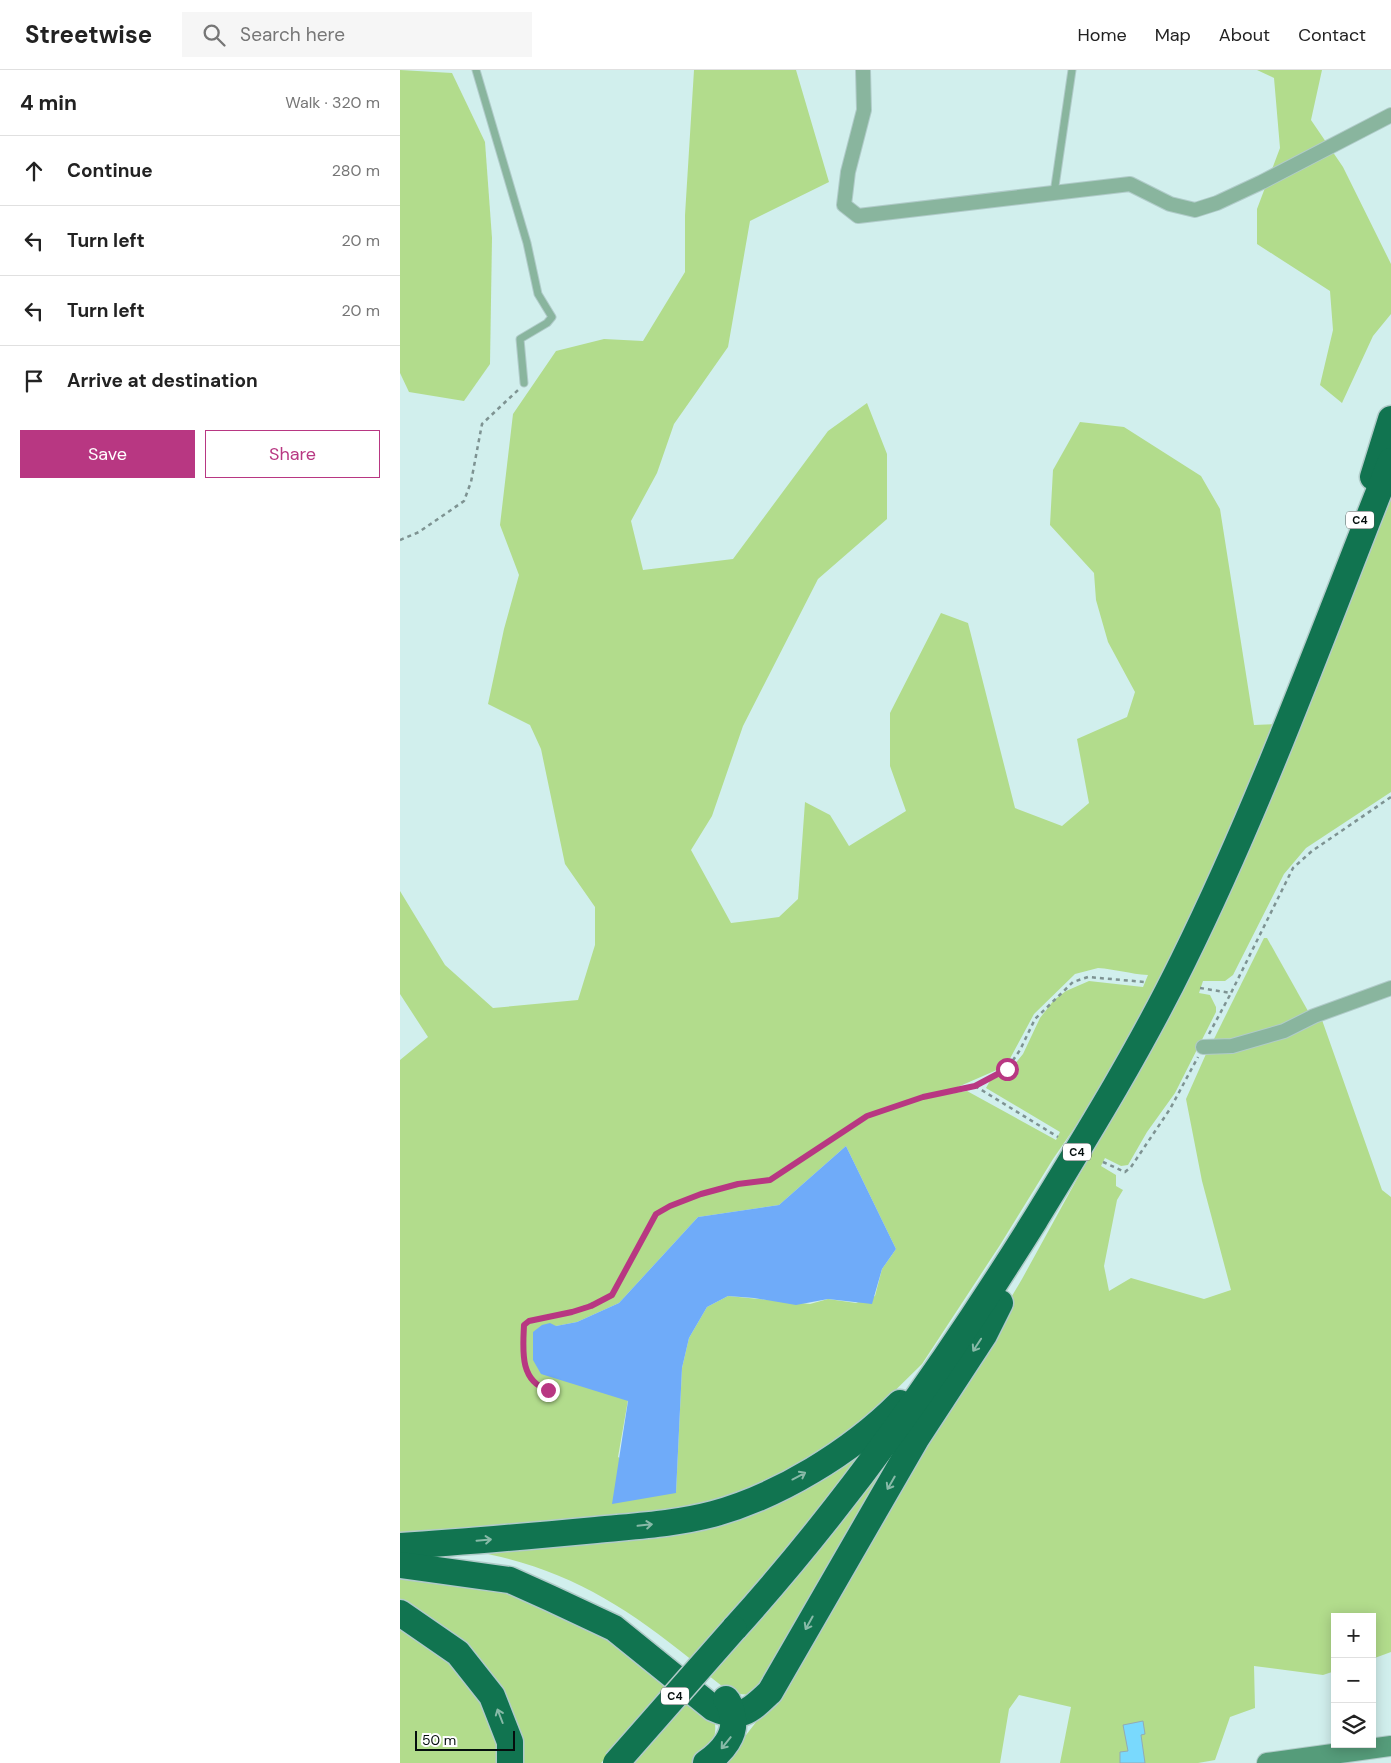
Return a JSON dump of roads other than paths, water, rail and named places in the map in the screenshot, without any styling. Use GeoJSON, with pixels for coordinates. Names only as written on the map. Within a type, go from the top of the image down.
{"type":"FeatureCollection","features":[{"type":"Feature","properties":{"kind":"highway","name":"C4"},"geometry":{"type":"LineString","coordinates":[[1328,620],[1391,419]]}},
{"type":"Feature","properties":{"kind":"highway","name":"C4"},"geometry":{"type":"LineString","coordinates":[[616,1763],[774,1585],[850,1490],[974,1317],[1071,1162],[1149,1030],[1188,950],[1290,721],[1391,460]]}},
{"type":"Feature","properties":{"kind":"highway"},"geometry":{"type":"LineString","coordinates":[[400,1565],[510,1580],[518,1583],[614,1628],[713,1708],[726,1714],[748,1712],[770,1692],[916,1439],[984,1335],[1071,1162]]}},
{"type":"Feature","properties":{"kind":"highway"},"geometry":{"type":"LineString","coordinates":[[400,1546],[663,1523],[712,1514],[763,1496],[824,1463],[880,1423],[924,1378],[974,1317]]}},
{"type":"Feature","properties":{"kind":"highway"},"geometry":{"type":"LineString","coordinates":[[400,1546],[523,1567],[617,1614],[710,1684],[729,1701],[735,1722],[732,1736],[714,1758],[706,1763]]}},
{"type":"Feature","properties":{"kind":"highway"},"geometry":{"type":"LineString","coordinates":[[400,1613],[458,1653],[492,1696],[510,1742],[510,1763]]}},
{"type":"Feature","properties":{"kind":"street"},"geometry":{"type":"LineString","coordinates":[[863,70],[864,110],[848,172],[844,205],[858,216],[1130,184],[1170,204],[1195,210],[1217,203],[1262,182],[1391,115]]}},
{"type":"Feature","properties":{"kind":"street"},"geometry":{"type":"LineString","coordinates":[[1203,1047],[1232,1046],[1284,1031],[1314,1016],[1391,988]]}},
{"type":"Feature","properties":{"kind":"street"},"geometry":{"type":"LineString","coordinates":[[1267,1763],[1391,1746]]}},
{"type":"Feature","properties":{"kind":"lane"},"geometry":{"type":"LineString","coordinates":[[476,70],[527,243],[538,294],[552,317],[547,323],[520,339],[524,383]]}},
{"type":"Feature","properties":{"kind":"lane"},"geometry":{"type":"LineString","coordinates":[[1054,193],[1072,70]]}},
{"type":"Feature","properties":{"kind":"water"},"geometry":{"type":"Polygon","coordinates":[[[846,1146],[896,1249],[882,1269],[872,1304],[828,1299],[796,1305],[728,1296],[707,1307],[689,1338],[682,1368],[676,1493],[612,1504],[628,1401],[541,1374],[533,1360],[533,1332],[542,1325],[550,1323],[556,1326],[577,1322],[619,1303],[698,1217],[779,1205],[846,1146]]]}}]}
